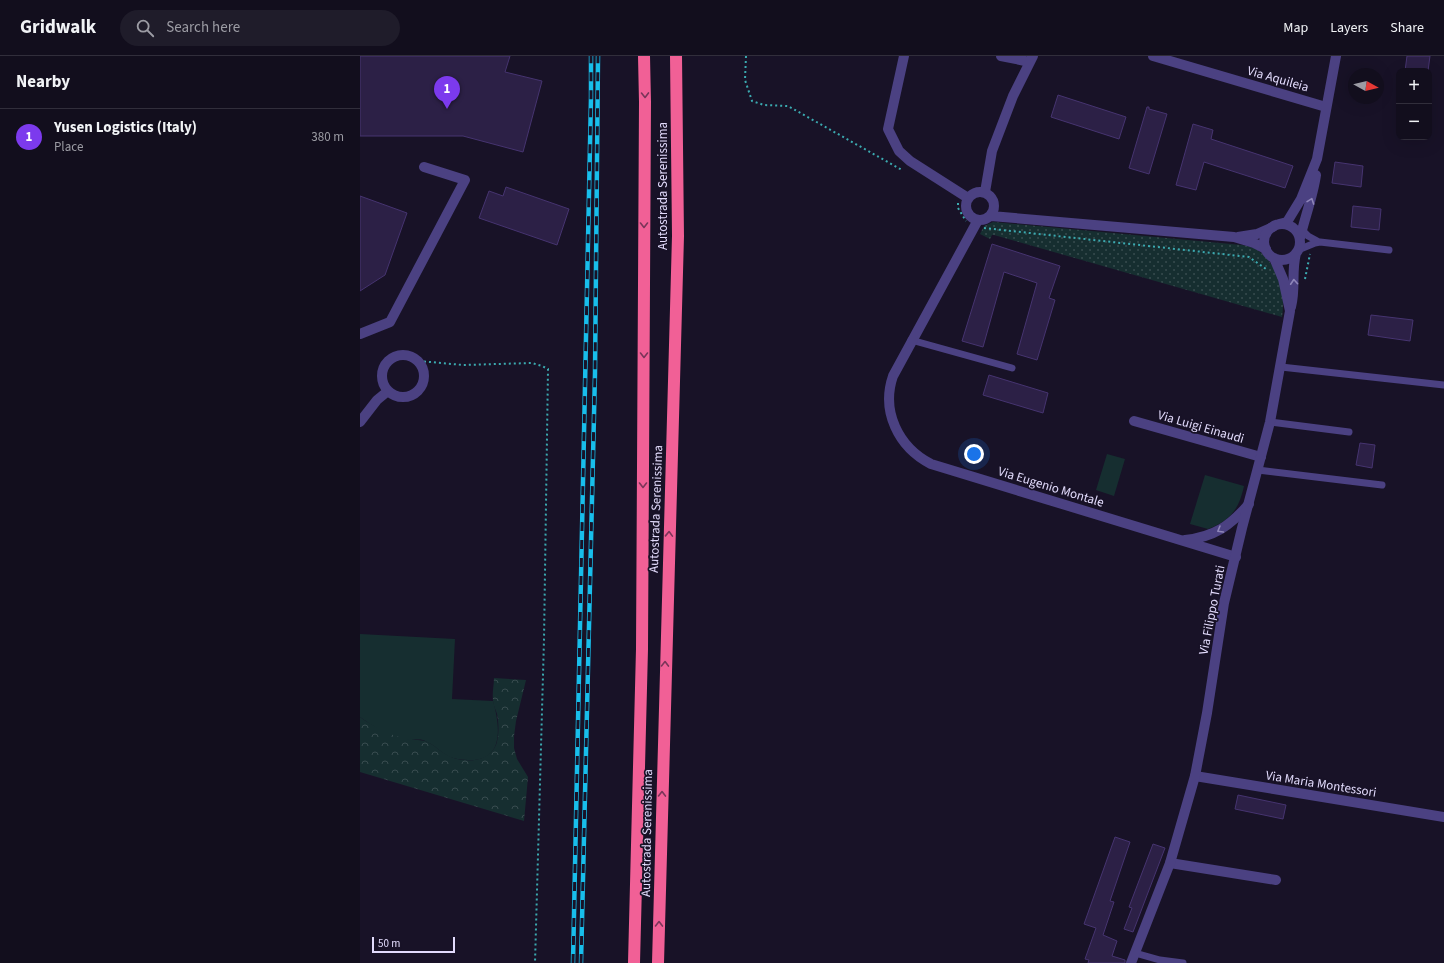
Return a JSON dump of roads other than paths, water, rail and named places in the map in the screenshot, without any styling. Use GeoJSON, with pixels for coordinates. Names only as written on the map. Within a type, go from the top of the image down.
{"type":"FeatureCollection","features":[{"type":"Feature","properties":{"kind":"highway","name":"Autostrada Serenissima"},"geometry":{"type":"LineString","coordinates":[[634,963],[642,650],[644,56]]}},
{"type":"Feature","properties":{"kind":"highway","name":"Autostrada Serenissima"},"geometry":{"type":"LineString","coordinates":[[658,963],[678,236],[676,56]]}},
{"type":"Feature","properties":{"kind":"street"},"geometry":{"type":"LineString","coordinates":[[904,56],[888,129],[899,151],[910,161],[966,202],[967,212],[976,223],[991,216],[1234,237],[1257,234],[1289,220],[1301,199],[1317,159]]}},
{"type":"Feature","properties":{"kind":"street"},"geometry":{"type":"LineString","coordinates":[[985,192],[992,151],[1013,96],[1031,59],[1001,56]]}},
{"type":"Feature","properties":{"kind":"street","name":"Via Aquileia"},"geometry":{"type":"LineString","coordinates":[[1153,56],[1326,107]]}},
{"type":"Feature","properties":{"kind":"street"},"geometry":{"type":"LineString","coordinates":[[1290,311],[1294,292],[1293,270],[1300,246],[1306,213],[1313,193],[1317,159],[1336,56]]}},
{"type":"Feature","properties":{"kind":"street"},"geometry":{"type":"LineString","coordinates":[[360,334],[390,322],[465,180],[424,167]]}},
{"type":"Feature","properties":{"kind":"street"},"geometry":{"type":"LineString","coordinates":[[963,199],[976,192],[985,192],[989,194],[994,202],[991,216]]}},
{"type":"Feature","properties":{"kind":"street","name":"Via Eugenio Montale"},"geometry":{"type":"LineString","coordinates":[[976,223],[911,340],[892,376],[889,386],[888,403],[890,414],[898,433],[910,450],[918,457],[931,464],[1236,557]]}},
{"type":"Feature","properties":{"kind":"street"},"geometry":{"type":"LineString","coordinates":[[1266,250],[1266,235],[1276,226],[1290,226],[1301,234]]}},
{"type":"Feature","properties":{"kind":"street","name":"Via Filippo Turati"},"geometry":{"type":"LineString","coordinates":[[1131,963],[1170,863],[1194,776],[1207,713],[1224,603],[1270,422],[1290,311],[1283,279],[1274,258],[1266,250],[1254,243],[1234,237]]}},
{"type":"Feature","properties":{"kind":"street"},"geometry":{"type":"LineString","coordinates":[[1274,258],[1286,260],[1297,252]]}},
{"type":"Feature","properties":{"kind":"street"},"geometry":{"type":"LineString","coordinates":[[400,354],[407,354],[419,361],[423,367],[424,382],[415,394],[401,397],[388,391],[383,385],[382,378],[384,365],[388,360],[400,354]]}},
{"type":"Feature","properties":{"kind":"street"},"geometry":{"type":"LineString","coordinates":[[360,422],[377,400],[388,391]]}},
{"type":"Feature","properties":{"kind":"street","name":"Via Luigi Einaudi"},"geometry":{"type":"LineString","coordinates":[[1134,421],[1261,457]]}},
{"type":"Feature","properties":{"kind":"street","name":"Via Eugenio Montale"},"geometry":{"type":"LineString","coordinates":[[1181,541],[1202,537],[1221,530],[1239,516],[1249,504]]}},
{"type":"Feature","properties":{"kind":"street","name":"Via Maria Montessori"},"geometry":{"type":"LineString","coordinates":[[1194,776],[1444,817]]}},
{"type":"Feature","properties":{"kind":"street"},"geometry":{"type":"LineString","coordinates":[[1170,863],[1276,880]]}},
{"type":"Feature","properties":{"kind":"lane"},"geometry":{"type":"LineString","coordinates":[[1301,234],[1320,242],[1389,250]]}},
{"type":"Feature","properties":{"kind":"lane"},"geometry":{"type":"LineString","coordinates":[[1297,252],[1320,242]]}},
{"type":"Feature","properties":{"kind":"lane"},"geometry":{"type":"LineString","coordinates":[[911,340],[1012,368]]}},
{"type":"Feature","properties":{"kind":"lane"},"geometry":{"type":"LineString","coordinates":[[1281,367],[1444,385]]}},
{"type":"Feature","properties":{"kind":"lane"},"geometry":{"type":"LineString","coordinates":[[1270,422],[1349,432]]}},
{"type":"Feature","properties":{"kind":"lane"},"geometry":{"type":"LineString","coordinates":[[1258,470],[1382,486]]}},
{"type":"Feature","properties":{"kind":"lane"},"geometry":{"type":"LineString","coordinates":[[1135,953],[1160,960],[1183,963]]}},
{"type":"Feature","properties":{"kind":"railway"},"geometry":{"type":"LineString","coordinates":[[573,963],[591,56]]}},
{"type":"Feature","properties":{"kind":"railway"},"geometry":{"type":"LineString","coordinates":[[581,963],[595,373],[598,56]]}},
{"type":"Feature","properties":{"kind":"place","name":"Yusen Logistics (Italy)"},"geometry":{"type":"Point","coordinates":[447,109]}}]}
